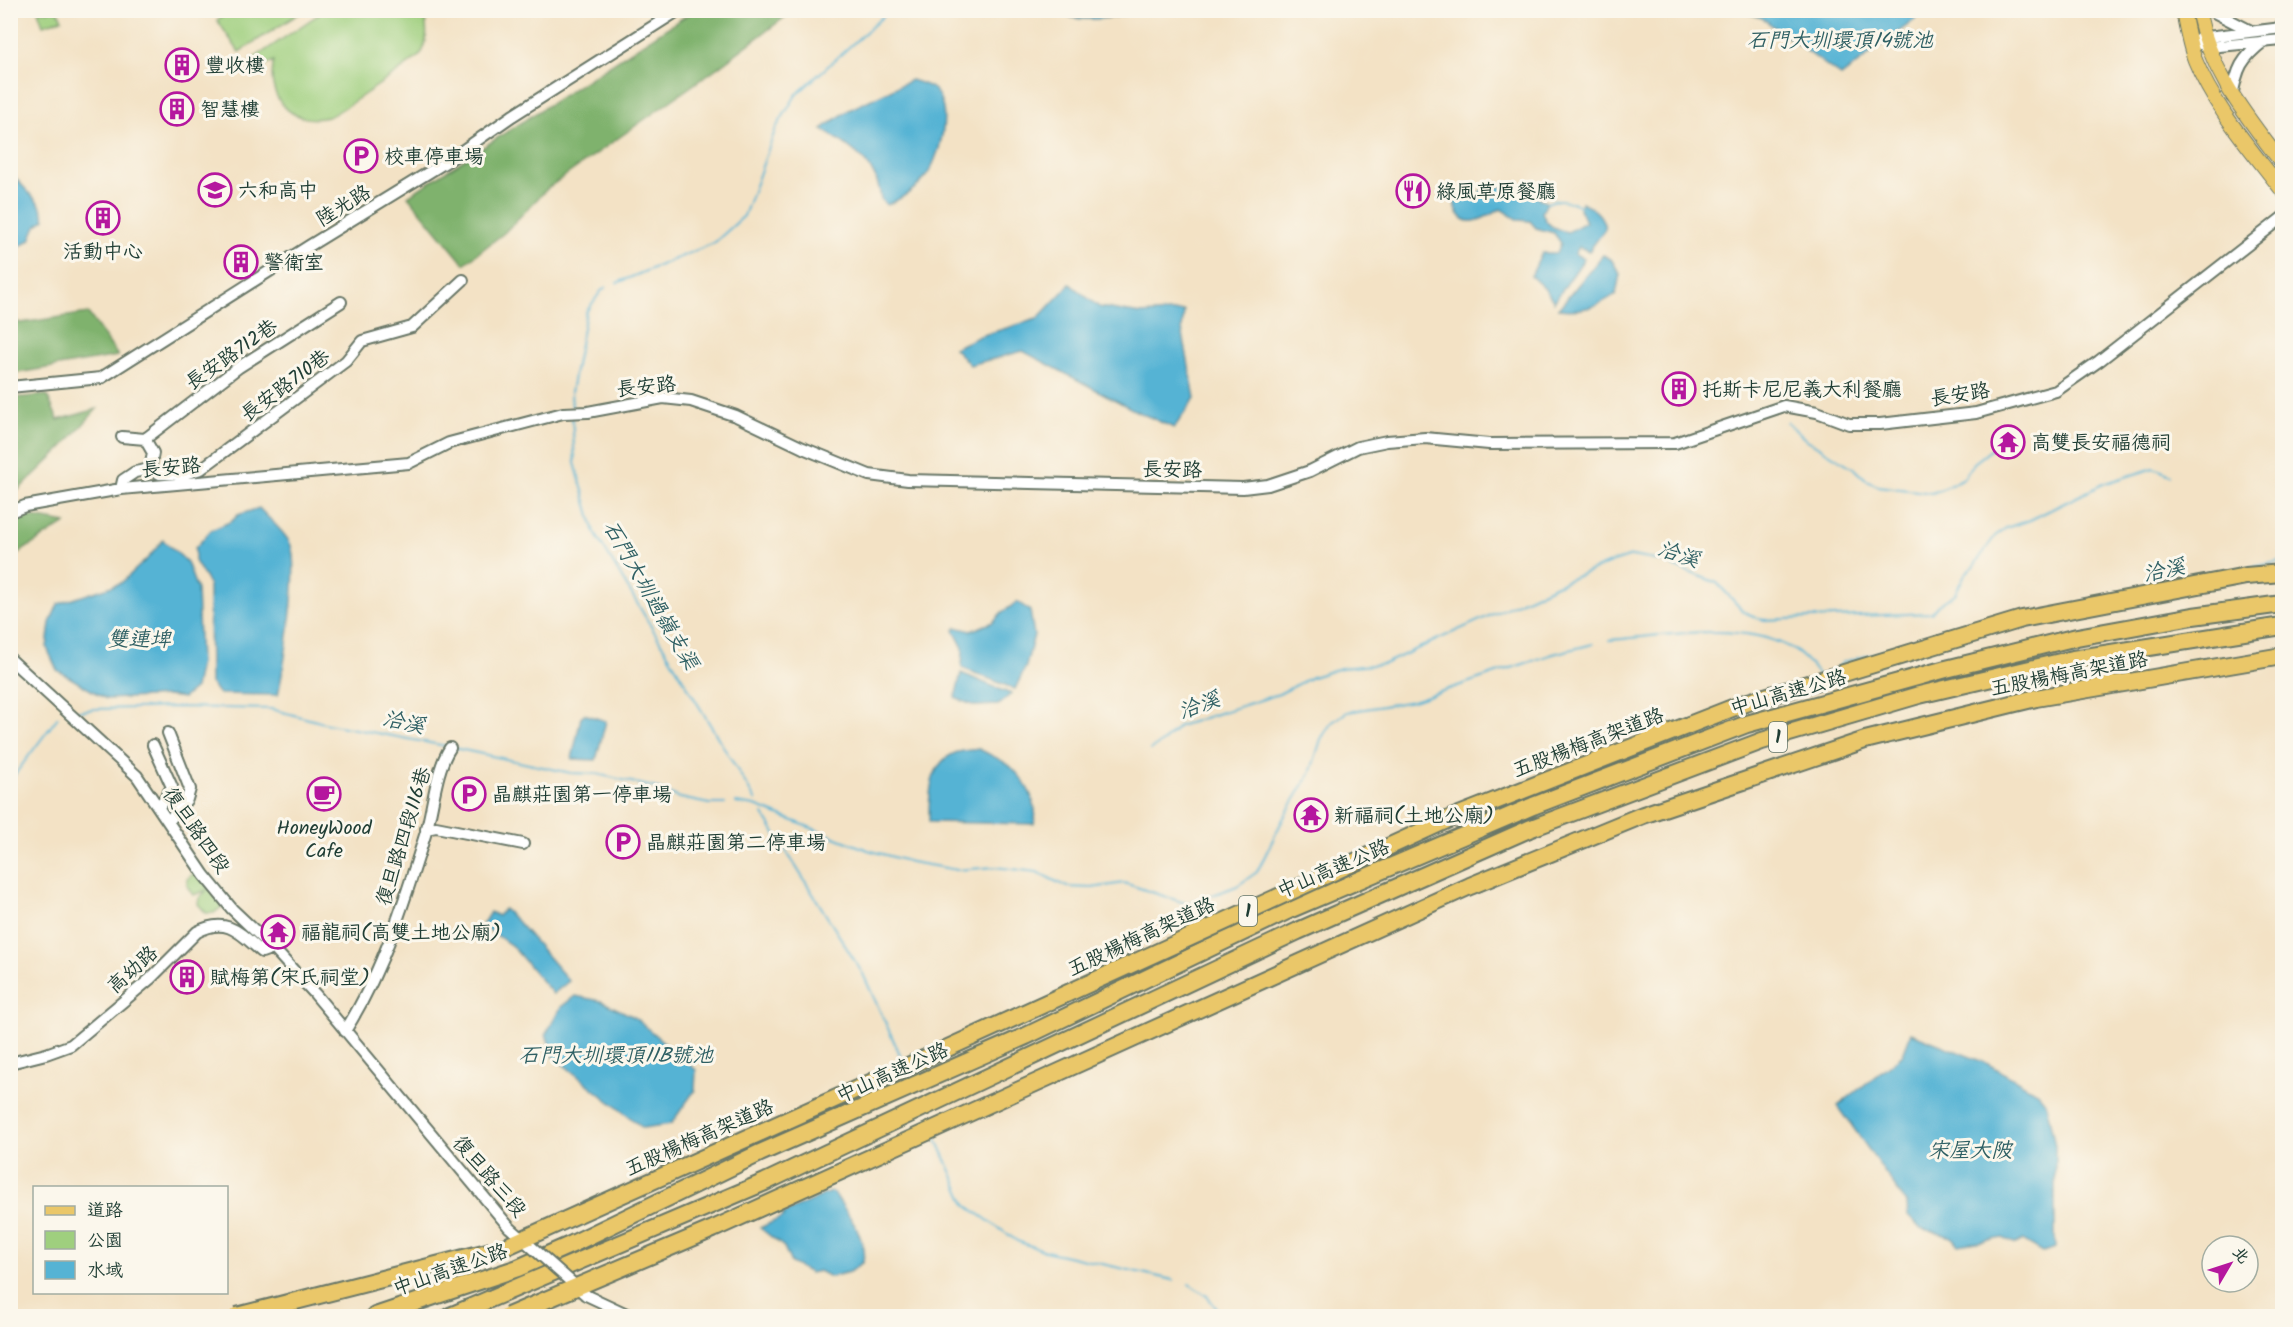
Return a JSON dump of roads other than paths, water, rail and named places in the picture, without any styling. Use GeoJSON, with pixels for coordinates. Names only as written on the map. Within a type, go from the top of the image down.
{"type":"FeatureCollection","features":[{"type":"Feature","properties":{"kind":"highway","name":"五股楊梅高架道路"},"geometry":{"type":"LineString","coordinates":[[237,1317],[503,1248],[1449,819],[1745,703],[2022,619],[2246,576],[2283,573]]}},
{"type":"Feature","properties":{"kind":"highway"},"geometry":{"type":"LineString","coordinates":[[2193,616],[2283,596]]}},
{"type":"Feature","properties":{"kind":"highway","name":"中山高速公路"},"geometry":{"type":"LineString","coordinates":[[375,1317],[518,1268],[759,1154],[1026,1036],[1289,910],[1543,802],[1747,724],[1946,669],[2078,637],[2193,616],[2283,604]]}},
{"type":"Feature","properties":{"kind":"highway","name":"中山高速公路"},"geometry":{"type":"LineString","coordinates":[[450,1317],[765,1182],[1298,932],[1529,829],[1762,741],[1919,695],[2073,659],[2283,626]]}},
{"type":"Feature","properties":{"kind":"highway"},"geometry":{"type":"LineString","coordinates":[[2199,640],[2283,635]]}},
{"type":"Feature","properties":{"kind":"highway","name":"五股楊梅高架道路"},"geometry":{"type":"LineString","coordinates":[[508,1317],[713,1229],[1470,886],[1643,815],[1864,740],[2036,698],[2283,656]]}},
{"type":"Feature","properties":{"kind":"main road"},"geometry":{"type":"LineString","coordinates":[[2183,10],[2194,58],[2205,81],[2223,112],[2283,190]]}},
{"type":"Feature","properties":{"kind":"main road"},"geometry":{"type":"LineString","coordinates":[[2198,10],[2207,42],[2232,98],[2283,163]]}},
{"type":"Feature","properties":{"kind":"street","name":"陸光路"},"geometry":{"type":"LineString","coordinates":[[10,387],[101,378],[449,160],[513,116],[679,10]]}},
{"type":"Feature","properties":{"kind":"street"},"geometry":{"type":"LineString","coordinates":[[2210,10],[2252,32]]}},
{"type":"Feature","properties":{"kind":"street"},"geometry":{"type":"LineString","coordinates":[[2207,42],[2283,28]]}},
{"type":"Feature","properties":{"kind":"street"},"geometry":{"type":"LineString","coordinates":[[2189,40],[2207,42],[2283,40]]}},
{"type":"Feature","properties":{"kind":"street"},"geometry":{"type":"LineString","coordinates":[[2232,98],[2236,70],[2248,53],[2264,41]]}},
{"type":"Feature","properties":{"kind":"street","name":"長安路"},"geometry":{"type":"LineString","coordinates":[[10,512],[26,506],[122,489],[410,463],[449,442],[563,413],[584,412],[663,398],[691,400],[736,416],[842,465],[869,475],[931,480],[1243,488],[1268,485],[1310,471],[1358,447],[1387,441],[1425,438],[1489,444],[1676,443],[1784,406],[1816,412],[1849,424],[1880,424],[1976,413],[2056,391],[2099,361],[2283,218]]}},
{"type":"Feature","properties":{"kind":"street","name":"長安路710巷"},"geometry":{"type":"LineString","coordinates":[[150,469],[160,474],[184,474],[201,469],[346,361],[362,341],[412,327],[463,280]]}},
{"type":"Feature","properties":{"kind":"street","name":"長安路712巷"},"geometry":{"type":"LineString","coordinates":[[145,439],[239,367],[341,302]]}},
{"type":"Feature","properties":{"kind":"street"},"geometry":{"type":"LineString","coordinates":[[122,437],[145,439],[153,453],[150,469],[135,472],[123,480],[122,489]]}},
{"type":"Feature","properties":{"kind":"street","name":"復旦路四段"},"geometry":{"type":"LineString","coordinates":[[10,659],[137,776],[204,875],[232,909],[273,948],[345,1031]]}},
{"type":"Feature","properties":{"kind":"street"},"geometry":{"type":"LineString","coordinates":[[168,733],[190,789],[188,799],[169,821]]}},
{"type":"Feature","properties":{"kind":"street"},"geometry":{"type":"LineString","coordinates":[[153,745],[172,787],[159,807]]}},
{"type":"Feature","properties":{"kind":"street","name":"復旦路四段116巷"},"geometry":{"type":"LineString","coordinates":[[345,1031],[363,1004],[390,937],[450,748]]}},
{"type":"Feature","properties":{"kind":"street"},"geometry":{"type":"LineString","coordinates":[[426,829],[436,827],[523,844]]}},
{"type":"Feature","properties":{"kind":"street","name":"高幼路"},"geometry":{"type":"LineString","coordinates":[[10,1063],[70,1045],[150,979],[197,932],[204,928],[223,925],[237,930],[262,952],[273,948]]}},
{"type":"Feature","properties":{"kind":"street","name":"復旦路三段"},"geometry":{"type":"LineString","coordinates":[[345,1031],[509,1227],[586,1295],[631,1317]]}},
{"type":"Feature","properties":{"kind":"street"},"geometry":{"type":"LineString","coordinates":[[536,1317],[544,1314],[562,1317]]}},
{"type":"Feature","properties":{"kind":"water"},"geometry":{"type":"Polygon","coordinates":[[[1050,11],[1138,11],[1083,19],[1050,11]]]}},
{"type":"Feature","properties":{"kind":"water","name":"石門大圳環頂14號池"},"geometry":{"type":"Polygon","coordinates":[[[1741,11],[1926,11],[1841,76],[1762,18],[1741,11]]]}},
{"type":"Feature","properties":{"kind":"water"},"geometry":{"type":"Polygon","coordinates":[[[911,80],[933,89],[940,97],[944,122],[942,135],[934,162],[922,181],[915,189],[887,205],[881,200],[874,175],[861,157],[822,129],[849,110],[911,80]]]}},
{"type":"Feature","properties":{"kind":"water"},"geometry":{"type":"Polygon","coordinates":[[[10,172],[40,205],[45,219],[36,226],[30,240],[11,252],[10,172]]]}},
{"type":"Feature","properties":{"kind":"water"},"geometry":{"type":"Polygon","coordinates":[[[1509,186],[1530,192],[1547,203],[1542,212],[1544,217],[1549,224],[1559,230],[1568,232],[1586,222],[1580,209],[1582,202],[1602,219],[1605,229],[1589,251],[1579,247],[1575,254],[1584,259],[1554,302],[1545,289],[1531,276],[1542,253],[1557,253],[1561,243],[1554,233],[1536,228],[1530,221],[1518,220],[1501,209],[1473,221],[1461,217],[1457,211],[1454,201],[1461,193],[1472,197],[1484,189],[1509,186]]]}},
{"type":"Feature","properties":{"kind":"water"},"geometry":{"type":"Polygon","coordinates":[[[1603,255],[1611,259],[1620,274],[1616,294],[1589,308],[1558,309],[1603,255]]]}},
{"type":"Feature","properties":{"kind":"water"},"geometry":{"type":"Polygon","coordinates":[[[1070,284],[1099,307],[1141,314],[1184,311],[1182,329],[1195,398],[1174,428],[1136,411],[1023,351],[970,365],[954,348],[980,336],[1037,319],[1070,284]]]}},
{"type":"Feature","properties":{"kind":"water","name":"雙連埤"},"geometry":{"type":"Polygon","coordinates":[[[259,508],[287,538],[293,555],[293,594],[278,695],[219,694],[210,683],[209,584],[195,561],[195,548],[211,530],[232,521],[238,515],[259,508]]]}},
{"type":"Feature","properties":{"kind":"water","name":"雙連埤"},"geometry":{"type":"Polygon","coordinates":[[[163,540],[187,562],[197,590],[200,663],[195,688],[183,698],[169,696],[106,699],[57,670],[47,648],[50,623],[58,604],[121,583],[149,557],[163,540]]]}},
{"type":"Feature","properties":{"kind":"water"},"geometry":{"type":"Polygon","coordinates":[[[1018,602],[1030,611],[1034,635],[1026,666],[1015,689],[962,668],[963,648],[954,630],[956,627],[971,631],[993,622],[1002,612],[1018,602]]]}},
{"type":"Feature","properties":{"kind":"water"},"geometry":{"type":"Polygon","coordinates":[[[961,673],[1011,694],[998,705],[975,706],[955,698],[961,673]]]}},
{"type":"Feature","properties":{"kind":"water"},"geometry":{"type":"Polygon","coordinates":[[[584,714],[606,721],[596,760],[572,759],[581,717],[584,714]]]}},
{"type":"Feature","properties":{"kind":"water"},"geometry":{"type":"Polygon","coordinates":[[[979,749],[1009,765],[1020,777],[1033,800],[1034,824],[929,822],[930,793],[935,773],[940,765],[955,753],[979,749]]]}},
{"type":"Feature","properties":{"kind":"water"},"geometry":{"type":"Polygon","coordinates":[[[504,909],[569,981],[553,994],[512,946],[482,925],[490,912],[498,916],[504,909]]]}},
{"type":"Feature","properties":{"kind":"water","name":"石門大圳環頂11B號池"},"geometry":{"type":"Polygon","coordinates":[[[575,996],[601,1001],[634,1017],[696,1070],[695,1090],[671,1124],[643,1128],[554,1057],[546,1034],[561,1007],[575,996]]]}},
{"type":"Feature","properties":{"kind":"water","name":"宋屋大陂"},"geometry":{"type":"Polygon","coordinates":[[[1911,1033],[1988,1064],[2038,1093],[2046,1103],[2055,1146],[2055,1248],[2043,1252],[2023,1240],[2016,1244],[2003,1238],[1958,1245],[1952,1237],[1920,1228],[1908,1216],[1907,1204],[1838,1106],[1903,1054],[1911,1033]]]}},
{"type":"Feature","properties":{"kind":"water"},"geometry":{"type":"Polygon","coordinates":[[[830,1192],[834,1193],[855,1226],[862,1243],[863,1262],[849,1272],[830,1277],[819,1271],[810,1273],[791,1263],[784,1247],[760,1228],[785,1216],[782,1214],[830,1192]]]}},
{"type":"Feature","properties":{"kind":"waterway","name":"石門大圳過嶺支渠"},"geometry":{"type":"LineString","coordinates":[[617,283],[714,243],[744,216],[776,128],[796,95],[890,10]]}},
{"type":"Feature","properties":{"kind":"waterway"},"geometry":{"type":"LineString","coordinates":[[1547,203],[1560,200],[1581,206]]}},
{"type":"Feature","properties":{"kind":"waterway","name":"石門大圳過嶺支渠"},"geometry":{"type":"LineString","coordinates":[[572,408],[571,392],[586,312],[606,287]]}},
{"type":"Feature","properties":{"kind":"waterway","name":"石門大圳過嶺支渠"},"geometry":{"type":"LineString","coordinates":[[572,416],[575,463],[595,533],[756,801]]}},
{"type":"Feature","properties":{"kind":"waterway"},"geometry":{"type":"LineString","coordinates":[[1787,422],[1804,438],[1878,486],[1932,493],[1964,478],[1974,463],[1992,449]]}},
{"type":"Feature","properties":{"kind":"waterway","name":"洽溪"},"geometry":{"type":"LineString","coordinates":[[1150,750],[1164,741],[1179,726],[1279,694],[1312,677],[1341,668],[1384,664],[1561,583],[1632,556],[1660,561],[1717,583],[1744,612],[1763,620],[1931,613],[1938,605],[1955,594],[1965,574],[1974,566],[1995,536],[2006,528],[2030,520],[2103,484],[2154,468],[2171,475]]}},
{"type":"Feature","properties":{"kind":"waterway","name":"洽溪"},"geometry":{"type":"LineString","coordinates":[[2250,568],[2282,561]]}},
{"type":"Feature","properties":{"kind":"waterway","name":"洽溪"},"geometry":{"type":"LineString","coordinates":[[1609,640],[1700,632],[1746,634],[1767,638],[1791,648],[1804,658],[1818,674]]}},
{"type":"Feature","properties":{"kind":"waterway","name":"洽溪"},"geometry":{"type":"LineString","coordinates":[[1205,898],[1237,886],[1257,872],[1283,819],[1310,774],[1321,739],[1331,723],[1347,712],[1413,701],[1553,654],[1593,644]]}},
{"type":"Feature","properties":{"kind":"waterway","name":"洽溪"},"geometry":{"type":"LineString","coordinates":[[1838,668],[1843,662],[1906,646]]}},
{"type":"Feature","properties":{"kind":"waterway","name":"洽溪"},"geometry":{"type":"LineString","coordinates":[[75,712],[94,709],[178,707],[271,709],[328,724],[446,746]]}},
{"type":"Feature","properties":{"kind":"waterway","name":"洽溪"},"geometry":{"type":"LineString","coordinates":[[10,774],[13,777],[58,717]]}},
{"type":"Feature","properties":{"kind":"waterway","name":"洽溪"},"geometry":{"type":"LineString","coordinates":[[454,748],[571,773],[597,774],[653,787],[680,798],[709,804],[725,804]]}},
{"type":"Feature","properties":{"kind":"waterway","name":"洽溪"},"geometry":{"type":"LineString","coordinates":[[736,803],[755,806],[868,850],[911,862],[957,870],[995,867],[1037,872],[1067,887],[1092,888],[1124,883],[1188,904],[1196,901]]}},
{"type":"Feature","properties":{"kind":"waterway","name":"石門大圳過嶺支渠"},"geometry":{"type":"LineString","coordinates":[[763,814],[863,974],[903,1061]]}},
{"type":"Feature","properties":{"kind":"waterway","name":"石門大圳過嶺支渠"},"geometry":{"type":"LineString","coordinates":[[935,1135],[966,1205],[1017,1241],[1045,1251],[1173,1280]]}},
{"type":"Feature","properties":{"kind":"waterway","name":"石門大圳過嶺支渠"},"geometry":{"type":"LineString","coordinates":[[1189,1284],[1206,1295],[1223,1316]]}},
{"type":"Feature","properties":{"kind":"place","name":"豐收樓"},"geometry":{"type":"Point","coordinates":[182,65]}},
{"type":"Feature","properties":{"kind":"place","name":"智慧樓"},"geometry":{"type":"Point","coordinates":[177,109]}},
{"type":"Feature","properties":{"kind":"place","name":"校車停車場"},"geometry":{"type":"Point","coordinates":[361,156]}},
{"type":"Feature","properties":{"kind":"place","name":"六和高中"},"geometry":{"type":"Point","coordinates":[215,190]}},
{"type":"Feature","properties":{"kind":"place","name":"綠風草原餐廳"},"geometry":{"type":"Point","coordinates":[1413,191]}},
{"type":"Feature","properties":{"kind":"place","name":"活動中心"},"geometry":{"type":"Point","coordinates":[103,218]}},
{"type":"Feature","properties":{"kind":"place","name":"警衛室"},"geometry":{"type":"Point","coordinates":[241,262]}},
{"type":"Feature","properties":{"kind":"place","name":"托斯卡尼尼義大利餐廳"},"geometry":{"type":"Point","coordinates":[1679,389]}},
{"type":"Feature","properties":{"kind":"place","name":"高雙長安福德祠"},"geometry":{"type":"Point","coordinates":[2008,442]}},
{"type":"Feature","properties":{"kind":"place","name":"HoneyWood Cafe"},"geometry":{"type":"Point","coordinates":[324,794]}},
{"type":"Feature","properties":{"kind":"place","name":"晶麒莊園第一停車場"},"geometry":{"type":"Point","coordinates":[469,794]}},
{"type":"Feature","properties":{"kind":"place","name":"新福祠(土地公廟)"},"geometry":{"type":"Point","coordinates":[1311,815]}},
{"type":"Feature","properties":{"kind":"place","name":"晶麒莊園第二停車場"},"geometry":{"type":"Point","coordinates":[623,842]}},
{"type":"Feature","properties":{"kind":"place","name":"福龍祠(高雙土地公廟)"},"geometry":{"type":"Point","coordinates":[278,932]}},
{"type":"Feature","properties":{"kind":"place","name":"賦梅第(宋氏祠堂)"},"geometry":{"type":"Point","coordinates":[187,977]}}]}
